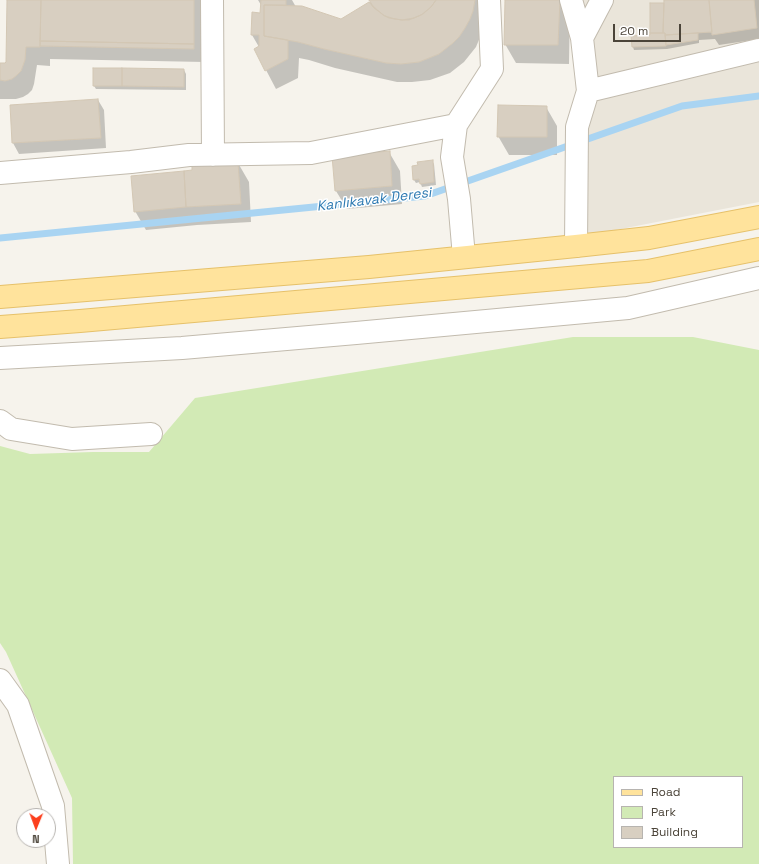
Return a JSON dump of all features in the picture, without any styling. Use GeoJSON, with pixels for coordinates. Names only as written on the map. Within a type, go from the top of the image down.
{"type":"FeatureCollection","features":[{"type":"Feature","properties":{"kind":"main road"},"geometry":{"type":"LineString","coordinates":[[0,297],[369,267],[576,246],[649,238],[759,217]]}},
{"type":"Feature","properties":{"kind":"main road"},"geometry":{"type":"LineString","coordinates":[[0,327],[648,271],[759,250]]}},
{"type":"Feature","properties":{"kind":"street"},"geometry":{"type":"LineString","coordinates":[[212,0],[213,155]]}},
{"type":"Feature","properties":{"kind":"street"},"geometry":{"type":"LineString","coordinates":[[464,257],[459,199],[452,157],[456,125],[492,69],[489,0]]}},
{"type":"Feature","properties":{"kind":"street"},"geometry":{"type":"LineString","coordinates":[[571,0],[582,38],[588,91],[577,127],[576,246]]}},
{"type":"Feature","properties":{"kind":"street"},"geometry":{"type":"LineString","coordinates":[[582,38],[602,0]]}},
{"type":"Feature","properties":{"kind":"street"},"geometry":{"type":"LineString","coordinates":[[588,91],[759,50]]}},
{"type":"Feature","properties":{"kind":"street"},"geometry":{"type":"LineString","coordinates":[[0,173],[131,162],[189,155],[311,153],[456,125]]}},
{"type":"Feature","properties":{"kind":"street"},"geometry":{"type":"LineString","coordinates":[[0,358],[182,348],[356,334],[628,308],[759,278]]}},
{"type":"Feature","properties":{"kind":"street"},"geometry":{"type":"LineString","coordinates":[[0,421],[11,429],[72,439],[151,434]]}},
{"type":"Feature","properties":{"kind":"street"},"geometry":{"type":"LineString","coordinates":[[0,680],[18,705],[53,806],[58,864]]}},
{"type":"Feature","properties":{"kind":"shaded area"},"geometry":{"type":"Polygon","coordinates":[[[571,0],[759,0],[759,202],[585,236],[588,91],[571,0]]]}},
{"type":"Feature","properties":{"kind":"green space"},"geometry":{"type":"Polygon","coordinates":[[[573,337],[693,337],[759,350],[759,864],[73,864],[72,798],[6,652],[0,643],[0,446],[30,454],[149,452],[195,398],[573,337]]]}},
{"type":"Feature","properties":{"kind":"building"},"geometry":{"type":"Polygon","coordinates":[[[7,0],[41,0],[40,47],[26,47],[25,60],[21,71],[12,79],[5,81],[0,80],[0,63],[6,62],[7,0]]]}},
{"type":"Feature","properties":{"kind":"building"},"geometry":{"type":"Polygon","coordinates":[[[41,0],[194,0],[194,44],[40,41],[41,0]]]}},
{"type":"Feature","properties":{"kind":"building"},"geometry":{"type":"Polygon","coordinates":[[[261,0],[286,0],[286,5],[264,5],[264,36],[288,40],[288,59],[265,71],[254,49],[259,46],[259,35],[251,35],[252,12],[260,13],[261,0]]]}},
{"type":"Feature","properties":{"kind":"building"},"geometry":{"type":"Polygon","coordinates":[[[369,0],[436,0],[431,7],[421,15],[409,20],[402,20],[389,18],[383,15],[369,0]]]}},
{"type":"Feature","properties":{"kind":"building"},"geometry":{"type":"Polygon","coordinates":[[[436,0],[475,0],[470,19],[459,37],[439,54],[419,62],[401,64],[386,63],[298,42],[264,36],[264,5],[302,6],[341,19],[369,2],[374,8],[385,16],[402,20],[414,18],[423,14],[436,0]]]}},
{"type":"Feature","properties":{"kind":"building"},"geometry":{"type":"Polygon","coordinates":[[[505,0],[560,0],[558,45],[504,45],[505,0]]]}},
{"type":"Feature","properties":{"kind":"building"},"geometry":{"type":"Polygon","coordinates":[[[664,0],[709,0],[712,32],[665,35],[665,33],[663,33],[664,0]]]}},
{"type":"Feature","properties":{"kind":"building"},"geometry":{"type":"Polygon","coordinates":[[[709,0],[754,0],[757,28],[712,35],[709,0]]]}},
{"type":"Feature","properties":{"kind":"building"},"geometry":{"type":"Polygon","coordinates":[[[650,3],[664,3],[663,33],[650,33],[650,3]]]}},
{"type":"Feature","properties":{"kind":"building"},"geometry":{"type":"Polygon","coordinates":[[[650,33],[665,33],[666,46],[632,47],[631,36],[650,35],[650,33]]]}},
{"type":"Feature","properties":{"kind":"building"},"geometry":{"type":"Polygon","coordinates":[[[698,33],[698,40],[666,45],[665,35],[698,33]]]}},
{"type":"Feature","properties":{"kind":"building"},"geometry":{"type":"Polygon","coordinates":[[[40,41],[194,44],[194,49],[40,46],[40,41]]]}},
{"type":"Feature","properties":{"kind":"building"},"geometry":{"type":"Polygon","coordinates":[[[93,68],[122,68],[122,86],[93,86],[93,68]]]}},
{"type":"Feature","properties":{"kind":"building"},"geometry":{"type":"Polygon","coordinates":[[[122,68],[184,69],[184,87],[122,86],[122,68]]]}},
{"type":"Feature","properties":{"kind":"building"},"geometry":{"type":"Polygon","coordinates":[[[98,99],[101,138],[12,143],[10,105],[98,99]]]}},
{"type":"Feature","properties":{"kind":"building"},"geometry":{"type":"Polygon","coordinates":[[[498,105],[547,106],[547,137],[497,137],[498,105]]]}},
{"type":"Feature","properties":{"kind":"building"},"geometry":{"type":"Polygon","coordinates":[[[390,151],[392,186],[335,191],[332,156],[390,151]]]}},
{"type":"Feature","properties":{"kind":"building"},"geometry":{"type":"Polygon","coordinates":[[[433,160],[434,182],[420,184],[419,179],[413,180],[412,166],[418,165],[417,162],[433,160]]]}},
{"type":"Feature","properties":{"kind":"building"},"geometry":{"type":"Polygon","coordinates":[[[238,162],[241,204],[186,207],[184,171],[192,170],[192,166],[238,162]]]}},
{"type":"Feature","properties":{"kind":"building"},"geometry":{"type":"Polygon","coordinates":[[[184,171],[186,207],[134,212],[131,176],[184,171]]]}},
{"type":"Feature","properties":{"kind":"waterway","name":"Kanlıkavak Deresi"},"geometry":{"type":"LineString","coordinates":[[0,238],[425,196],[682,106],[759,96]]}}]}
